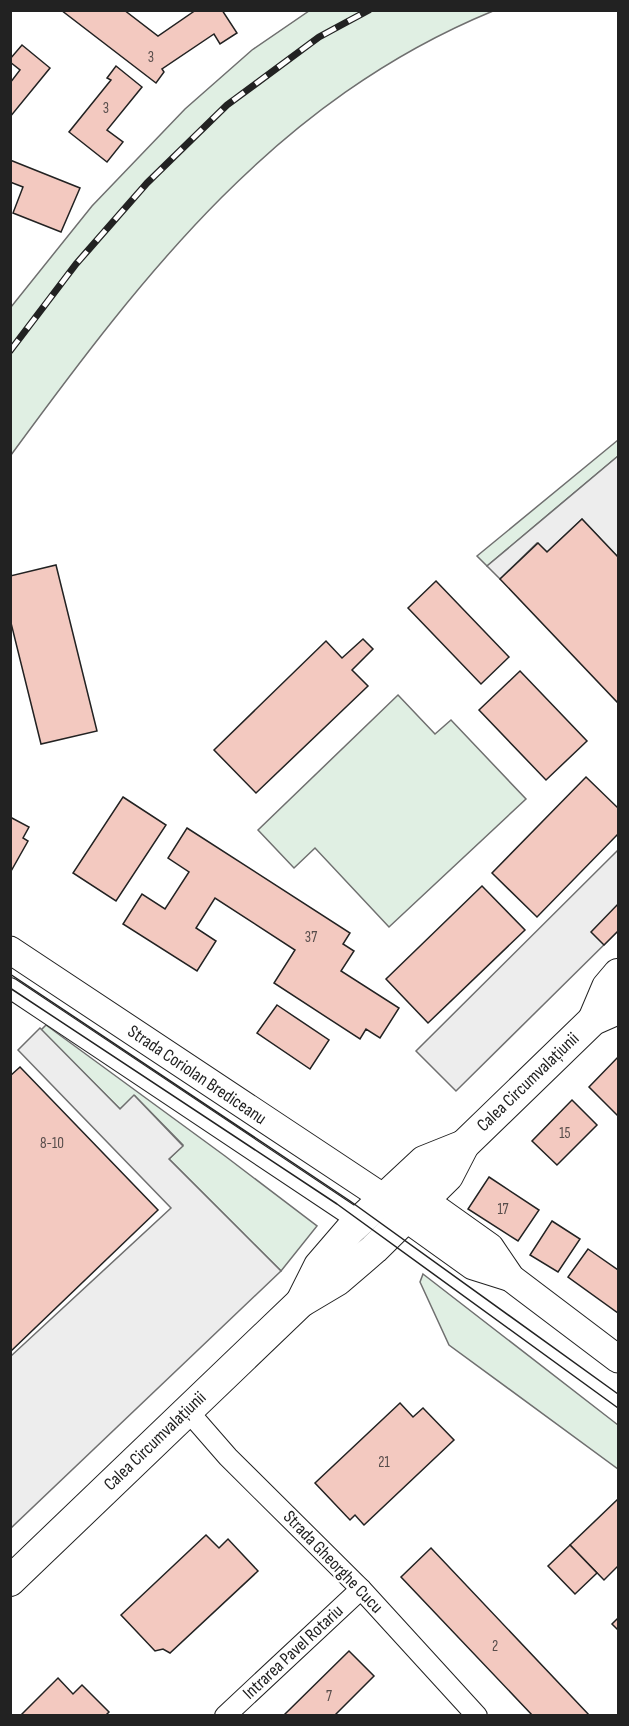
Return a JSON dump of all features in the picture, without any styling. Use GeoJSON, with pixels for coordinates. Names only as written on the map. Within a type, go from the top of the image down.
{"type":"FeatureCollection","features":[{"type":"Feature","properties":{"kind":"main road","name":"Calea Circumvalațiunii"},"geometry":{"type":"LineString","coordinates":[[10,1581],[301,1302],[338,1280],[415,1209],[448,1176],[464,1145],[606,1014],[607,987],[618,975]]}},
{"type":"Feature","properties":{"kind":"main road","name":"Calea Circumvalațiunii"},"geometry":{"type":"LineString","coordinates":[[301,1302],[319,1266],[359,1221],[424,1161],[464,1145]]}},
{"type":"Feature","properties":{"kind":"street","name":"Strada Coriolan Brediceanu"},"geometry":{"type":"LineString","coordinates":[[10,950],[384,1198]]}},
{"type":"Feature","properties":{"kind":"street","name":"Strada Coriolan Brediceanu"},"geometry":{"type":"LineString","coordinates":[[10,988],[359,1221]]}},
{"type":"Feature","properties":{"kind":"street"},"geometry":{"type":"LineString","coordinates":[[384,1198],[415,1209],[490,1247],[510,1278],[618,1359]]}},
{"type":"Feature","properties":{"kind":"street","name":"Strada Gheorghe Cucu"},"geometry":{"type":"LineString","coordinates":[[187,1410],[228,1457],[361,1589],[477,1716]]}},
{"type":"Feature","properties":{"kind":"street","name":"Intrarea Pavel Rotariu"},"geometry":{"type":"LineString","coordinates":[[225,1716],[361,1589]]}},
{"type":"Feature","properties":{"kind":"green space"},"geometry":{"type":"Polygon","coordinates":[[[309,11],[493,11],[416,48],[345,92],[281,142],[221,198],[165,258],[112,321],[11,455],[11,307],[92,206],[185,109],[252,50],[309,11]]]}},
{"type":"Feature","properties":{"kind":"green space"},"geometry":{"type":"Polygon","coordinates":[[[618,440],[618,456],[487,566],[477,556],[618,440]]]}},
{"type":"Feature","properties":{"kind":"green space"},"geometry":{"type":"Polygon","coordinates":[[[398,695],[435,734],[451,720],[526,799],[389,927],[315,848],[294,868],[258,830],[398,695]]]}},
{"type":"Feature","properties":{"kind":"green space"},"geometry":{"type":"Polygon","coordinates":[[[46,1025],[317,1226],[281,1271],[169,1159],[183,1145],[135,1096],[120,1109],[41,1030],[46,1025]]]}},
{"type":"Feature","properties":{"kind":"green space"},"geometry":{"type":"Polygon","coordinates":[[[423,1274],[618,1425],[618,1469],[449,1345],[420,1282],[423,1274]]]}},
{"type":"Feature","properties":{"kind":"shaded area"},"geometry":{"type":"Polygon","coordinates":[[[618,456],[618,557],[582,519],[547,552],[537,543],[500,579],[487,566],[618,456]]]}},
{"type":"Feature","properties":{"kind":"shaded area"},"geometry":{"type":"Polygon","coordinates":[[[618,850],[618,931],[456,1091],[416,1051],[618,850]]]}},
{"type":"Feature","properties":{"kind":"shaded area"},"geometry":{"type":"Polygon","coordinates":[[[40,1028],[120,1109],[134,1095],[183,1146],[169,1159],[281,1271],[11,1528],[11,1356],[171,1208],[18,1050],[40,1028]]]}},
{"type":"Feature","properties":{"kind":"building"},"geometry":{"type":"Polygon","coordinates":[[[61,10],[124,10],[158,36],[196,10],[222,10],[237,33],[220,44],[214,34],[162,69],[164,72],[156,83],[61,10]]]}},
{"type":"Feature","properties":{"kind":"building"},"geometry":{"type":"Polygon","coordinates":[[[22,45],[50,68],[10,117],[10,83],[20,70],[10,62],[10,59],[22,45]]]}},
{"type":"Feature","properties":{"kind":"building"},"geometry":{"type":"Polygon","coordinates":[[[116,66],[142,87],[107,130],[123,142],[107,162],[69,132],[111,80],[107,78],[116,66]]]}},
{"type":"Feature","properties":{"kind":"building"},"geometry":{"type":"Polygon","coordinates":[[[10,160],[80,188],[61,232],[13,213],[23,187],[10,182],[10,160]]]}},
{"type":"Feature","properties":{"kind":"building"},"geometry":{"type":"Polygon","coordinates":[[[582,519],[618,557],[618,703],[500,579],[538,543],[547,552],[582,519]]]}},
{"type":"Feature","properties":{"kind":"building"},"geometry":{"type":"Polygon","coordinates":[[[56,565],[97,731],[41,744],[10,619],[10,576],[56,565]]]}},
{"type":"Feature","properties":{"kind":"building"},"geometry":{"type":"Polygon","coordinates":[[[436,581],[509,657],[481,684],[408,608],[436,581]]]}},
{"type":"Feature","properties":{"kind":"building"},"geometry":{"type":"Polygon","coordinates":[[[363,639],[373,649],[352,670],[368,686],[256,793],[214,750],[326,641],[342,658],[363,639]]]}},
{"type":"Feature","properties":{"kind":"building"},"geometry":{"type":"Polygon","coordinates":[[[520,671],[587,741],[546,780],[479,710],[520,671]]]}},
{"type":"Feature","properties":{"kind":"building"},"geometry":{"type":"Polygon","coordinates":[[[586,777],[618,808],[618,834],[537,917],[492,873],[586,777]]]}},
{"type":"Feature","properties":{"kind":"building"},"geometry":{"type":"Polygon","coordinates":[[[123,797],[166,825],[116,901],[73,873],[123,797]]]}},
{"type":"Feature","properties":{"kind":"building"},"geometry":{"type":"Polygon","coordinates":[[[10,817],[29,827],[23,838],[28,841],[10,873],[10,817]]]}},
{"type":"Feature","properties":{"kind":"building"},"geometry":{"type":"Polygon","coordinates":[[[187,828],[350,933],[343,944],[354,951],[341,971],[399,1008],[380,1038],[366,1029],[360,1039],[274,983],[295,950],[215,898],[196,928],[216,941],[197,971],[123,924],[142,894],[165,909],[189,872],[168,858],[187,828]]]}},
{"type":"Feature","properties":{"kind":"building"},"geometry":{"type":"Polygon","coordinates":[[[482,886],[525,930],[428,1023],[386,979],[482,886]]]}},
{"type":"Feature","properties":{"kind":"building"},"geometry":{"type":"Polygon","coordinates":[[[618,904],[618,931],[604,945],[591,932],[618,904]]]}},
{"type":"Feature","properties":{"kind":"building"},"geometry":{"type":"Polygon","coordinates":[[[277,1005],[329,1040],[310,1069],[257,1033],[277,1005]]]}},
{"type":"Feature","properties":{"kind":"building"},"geometry":{"type":"Polygon","coordinates":[[[618,1057],[618,1116],[589,1087],[618,1057]]]}},
{"type":"Feature","properties":{"kind":"building"},"geometry":{"type":"Polygon","coordinates":[[[20,1067],[158,1210],[10,1352],[10,1076],[20,1067]]]}},
{"type":"Feature","properties":{"kind":"building"},"geometry":{"type":"Polygon","coordinates":[[[572,1100],[597,1125],[557,1165],[532,1141],[572,1100]]]}},
{"type":"Feature","properties":{"kind":"building"},"geometry":{"type":"Polygon","coordinates":[[[489,1177],[539,1210],[518,1241],[468,1209],[489,1177]]]}},
{"type":"Feature","properties":{"kind":"building"},"geometry":{"type":"Polygon","coordinates":[[[552,1221],[580,1239],[558,1272],[530,1255],[552,1221]]]}},
{"type":"Feature","properties":{"kind":"building"},"geometry":{"type":"Polygon","coordinates":[[[588,1249],[618,1270],[618,1313],[568,1277],[588,1249]]]}},
{"type":"Feature","properties":{"kind":"building"},"geometry":{"type":"Polygon","coordinates":[[[400,1403],[413,1417],[423,1408],[454,1440],[364,1525],[355,1515],[350,1520],[315,1483],[400,1403]]]}},
{"type":"Feature","properties":{"kind":"building"},"geometry":{"type":"Polygon","coordinates":[[[618,1499],[618,1566],[604,1580],[570,1545],[618,1499]]]}},
{"type":"Feature","properties":{"kind":"building"},"geometry":{"type":"Polygon","coordinates":[[[206,1535],[219,1548],[228,1539],[258,1571],[170,1653],[163,1649],[155,1651],[121,1615],[206,1535]]]}},
{"type":"Feature","properties":{"kind":"building"},"geometry":{"type":"Polygon","coordinates":[[[570,1545],[597,1573],[575,1594],[548,1566],[570,1545]]]}},
{"type":"Feature","properties":{"kind":"building"},"geometry":{"type":"Polygon","coordinates":[[[431,1548],[590,1716],[533,1716],[401,1577],[431,1548]]]}},
{"type":"Feature","properties":{"kind":"building"},"geometry":{"type":"Polygon","coordinates":[[[618,1618],[618,1630],[612,1624],[618,1618]]]}},
{"type":"Feature","properties":{"kind":"building"},"geometry":{"type":"Polygon","coordinates":[[[349,1651],[374,1676],[334,1716],[283,1716],[349,1651]]]}},
{"type":"Feature","properties":{"kind":"building"},"geometry":{"type":"Polygon","coordinates":[[[58,1678],[73,1694],[82,1685],[109,1712],[105,1716],[20,1716],[58,1678]]]}},
{"type":"Feature","properties":{"kind":"tram line"},"geometry":{"type":"LineString","coordinates":[[10,974],[350,1201],[618,1394]]}},
{"type":"Feature","properties":{"kind":"tram line"},"geometry":{"type":"LineString","coordinates":[[10,988],[337,1204],[618,1408]]}},
{"type":"Feature","properties":{"kind":"railway"},"geometry":{"type":"LineString","coordinates":[[10,351],[76,264],[147,183],[227,105],[319,37],[369,10]]}}]}
